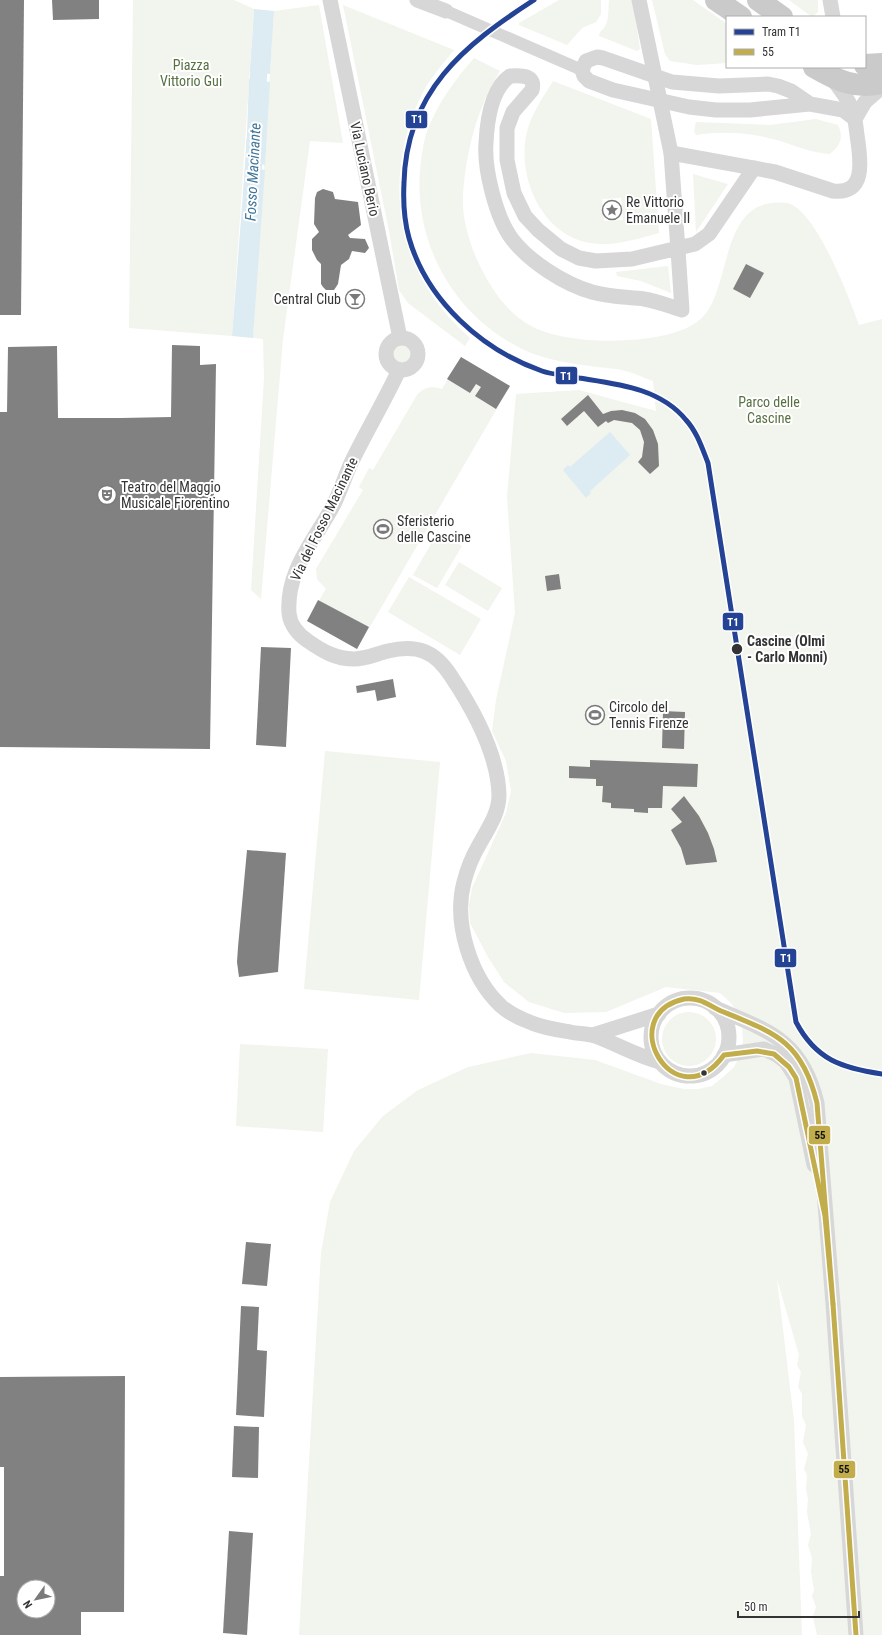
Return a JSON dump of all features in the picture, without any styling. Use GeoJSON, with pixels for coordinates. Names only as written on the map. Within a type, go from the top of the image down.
{"type":"FeatureCollection","features":[{"type":"Feature","properties":{"kind":"main road"},"geometry":{"type":"LineString","coordinates":[[716,0],[740,16]]}},
{"type":"Feature","properties":{"kind":"main road"},"geometry":{"type":"LineString","coordinates":[[758,0],[781,16]]}},
{"type":"Feature","properties":{"kind":"main road"},"geometry":{"type":"LineString","coordinates":[[822,71],[853,85],[873,74]]}},
{"type":"Feature","properties":{"kind":"street","name":"Via Luciano Berio"},"geometry":{"type":"LineString","coordinates":[[330,0],[400,338]]}},
{"type":"Feature","properties":{"kind":"street"},"geometry":{"type":"LineString","coordinates":[[417,0],[582,70]]}},
{"type":"Feature","properties":{"kind":"street"},"geometry":{"type":"LineString","coordinates":[[639,0],[671,153],[678,250],[682,310],[645,299],[592,292],[550,272],[522,250],[512,238],[501,218],[486,158],[486,134],[492,106],[497,92],[505,80],[516,76],[527,76],[531,79],[533,85],[532,90],[509,120],[505,145],[516,199],[525,216],[538,230],[561,249],[579,258],[610,261],[632,259],[678,250],[695,244],[706,236],[754,168]]}},
{"type":"Feature","properties":{"kind":"street"},"geometry":{"type":"LineString","coordinates":[[830,0],[833,16]]}},
{"type":"Feature","properties":{"kind":"street"},"geometry":{"type":"LineString","coordinates":[[810,104],[791,91],[778,86],[768,84],[719,86],[672,82],[597,57],[586,61],[582,70],[584,76],[589,81],[625,93],[703,109],[738,111],[762,110],[810,104],[843,110],[855,119]]}},
{"type":"Feature","properties":{"kind":"street"},"geometry":{"type":"LineString","coordinates":[[855,119],[873,74],[882,60]]}},
{"type":"Feature","properties":{"kind":"street"},"geometry":{"type":"LineString","coordinates":[[671,153],[754,168],[793,177],[833,191],[850,189],[855,184],[861,158],[855,119],[850,105],[822,71]]}},
{"type":"Feature","properties":{"kind":"street"},"geometry":{"type":"LineString","coordinates":[[400,338],[411,340],[418,348],[419,353],[416,363],[409,369],[399,370],[390,364],[386,354],[390,343],[400,338]]}},
{"type":"Feature","properties":{"kind":"street","name":"Via del Fosso Macinante"},"geometry":{"type":"LineString","coordinates":[[399,370],[351,464],[334,504],[295,571],[291,586],[291,622],[305,638],[330,654],[340,658],[356,659],[396,649],[425,651],[438,658],[459,688],[471,710],[493,760],[499,797],[494,818],[473,857],[463,889],[461,917],[470,956],[488,990],[508,1012],[533,1024],[593,1035]]}},
{"type":"Feature","properties":{"kind":"street"},"geometry":{"type":"LineString","coordinates":[[660,1062],[653,1050],[651,1037],[652,1027],[659,1014],[665,1007],[682,999],[699,1000],[751,1022],[776,1036],[793,1051],[808,1072],[817,1103],[825,1216],[834,1304],[856,1635]]}},
{"type":"Feature","properties":{"kind":"street"},"geometry":{"type":"LineString","coordinates":[[593,1035],[649,1059],[660,1062],[676,1074],[692,1077],[708,1072],[714,1068],[724,1055],[728,1044],[727,1025],[715,1008]]}},
{"type":"Feature","properties":{"kind":"street"},"geometry":{"type":"LineString","coordinates":[[593,1035],[659,1014]]}},
{"type":"Feature","properties":{"kind":"street"},"geometry":{"type":"LineString","coordinates":[[724,1055],[764,1049],[781,1057],[791,1070],[798,1086],[800,1105],[825,1216]]}},
{"type":"Feature","properties":{"kind":"green space","name":"Piazza Vittorio Gui"},"geometry":{"type":"Polygon","coordinates":[[[133,0],[234,0],[254,9],[232,336],[129,328],[133,0]]]}},
{"type":"Feature","properties":{"kind":"green space"},"geometry":{"type":"Polygon","coordinates":[[[559,0],[601,0],[601,14],[596,22],[582,28],[567,45],[519,25],[519,23],[559,0]]]}},
{"type":"Feature","properties":{"kind":"green space"},"geometry":{"type":"Polygon","coordinates":[[[609,0],[633,0],[640,49],[637,51],[599,36],[607,22],[609,0]]]}},
{"type":"Feature","properties":{"kind":"green space"},"geometry":{"type":"Polygon","coordinates":[[[652,0],[693,0],[726,23],[726,63],[697,65],[670,61],[665,54],[652,0]]]}},
{"type":"Feature","properties":{"kind":"green space"},"geometry":{"type":"Polygon","coordinates":[[[789,0],[818,0],[818,12],[813,16],[811,16],[789,0]]]}},
{"type":"Feature","properties":{"kind":"green space"},"geometry":{"type":"Polygon","coordinates":[[[319,5],[343,143],[310,141],[283,339],[261,599],[251,590],[264,378],[263,339],[253,338],[274,11],[319,5]]]}},
{"type":"Feature","properties":{"kind":"green space"},"geometry":{"type":"Polygon","coordinates":[[[343,5],[454,50],[425,88],[409,127],[402,160],[399,192],[403,225],[412,256],[426,285],[445,313],[470,338],[465,346],[408,303],[399,290],[389,231],[343,5]]]}},
{"type":"Feature","properties":{"kind":"green space","name":"Parco delle Cascine"},"geometry":{"type":"Polygon","coordinates":[[[474,58],[500,71],[485,100],[474,130],[467,162],[463,195],[463,212],[473,250],[481,269],[504,303],[517,316],[531,326],[564,337],[605,341],[647,338],[666,335],[682,330],[700,319],[709,309],[722,276],[732,240],[740,224],[751,211],[766,204],[786,203],[797,208],[808,220],[819,236],[840,276],[859,325],[882,319],[882,1635],[817,1635],[813,1617],[816,1607],[812,1596],[814,1590],[811,1572],[812,1558],[808,1545],[811,1534],[807,1512],[807,1475],[804,1469],[808,1454],[803,1442],[806,1425],[802,1416],[802,1394],[798,1387],[801,1372],[797,1365],[799,1355],[777,1279],[794,1421],[802,1635],[299,1635],[321,1253],[330,1202],[354,1151],[383,1116],[418,1090],[468,1067],[531,1053],[595,1060],[661,1084],[684,1089],[698,1089],[712,1086],[734,1067],[741,1054],[743,1042],[742,1026],[738,1013],[731,1003],[720,993],[666,987],[606,1012],[564,1013],[529,1002],[504,982],[488,957],[470,923],[469,905],[472,888],[506,813],[511,791],[506,761],[492,731],[496,700],[515,613],[507,497],[516,394],[579,390],[656,411],[653,381],[625,371],[560,361],[524,350],[499,336],[478,318],[459,298],[444,276],[432,251],[424,225],[420,198],[420,170],[424,143],[430,123],[453,84],[474,58]]]}},
{"type":"Feature","properties":{"kind":"green space"},"geometry":{"type":"Polygon","coordinates":[[[553,81],[651,119],[659,233],[616,243],[590,243],[573,238],[559,229],[547,217],[537,203],[530,187],[526,170],[526,136],[530,122],[553,81]],[[621,198],[602,199],[604,221],[623,220],[621,198]]]}},
{"type":"Feature","properties":{"kind":"green space"},"geometry":{"type":"Polygon","coordinates":[[[816,119],[838,125],[840,130],[841,138],[839,145],[830,154],[815,152],[773,139],[754,135],[715,133],[696,135],[694,131],[696,122],[770,125],[816,119]]]}},
{"type":"Feature","properties":{"kind":"green space"},"geometry":{"type":"Polygon","coordinates":[[[693,174],[728,184],[696,232],[693,174]]]}},
{"type":"Feature","properties":{"kind":"green space"},"geometry":{"type":"Polygon","coordinates":[[[668,266],[671,293],[641,281],[617,276],[616,272],[668,266]]]}},
{"type":"Feature","properties":{"kind":"green space"},"geometry":{"type":"Polygon","coordinates":[[[403,340],[413,344],[417,354],[413,364],[403,368],[393,364],[389,354],[393,344],[403,340]]]}},
{"type":"Feature","properties":{"kind":"green space","name":"Sferisterio delle Cascine"},"geometry":{"type":"Polygon","coordinates":[[[461,357],[510,386],[357,649],[307,621],[326,589],[317,579],[316,569],[363,490],[359,487],[369,468],[373,470],[417,395],[426,388],[435,387],[442,389],[461,357]]]}},
{"type":"Feature","properties":{"kind":"green space"},"geometry":{"type":"Polygon","coordinates":[[[438,532],[462,546],[437,588],[413,575],[438,532]]]}},
{"type":"Feature","properties":{"kind":"green space"},"geometry":{"type":"Polygon","coordinates":[[[459,562],[502,588],[488,611],[445,585],[459,562]]]}},
{"type":"Feature","properties":{"kind":"green space"},"geometry":{"type":"Polygon","coordinates":[[[409,577],[481,619],[460,655],[388,612],[409,577]]]}},
{"type":"Feature","properties":{"kind":"green space"},"geometry":{"type":"Polygon","coordinates":[[[325,751],[440,762],[419,1000],[304,989],[325,751]]]}},
{"type":"Feature","properties":{"kind":"green space"},"geometry":{"type":"Polygon","coordinates":[[[689,1012],[699,1014],[708,1020],[714,1029],[716,1039],[714,1049],[708,1058],[699,1064],[689,1066],[679,1064],[670,1058],[664,1049],[662,1039],[664,1029],[670,1020],[679,1014],[689,1012]]]}},
{"type":"Feature","properties":{"kind":"green space"},"geometry":{"type":"Polygon","coordinates":[[[240,1044],[328,1049],[323,1132],[236,1126],[240,1044]]]}},
{"type":"Feature","properties":{"kind":"water"},"geometry":{"type":"Polygon","coordinates":[[[254,9],[274,11],[270,74],[250,72],[254,9]]]}},
{"type":"Feature","properties":{"kind":"water"},"geometry":{"type":"Polygon","coordinates":[[[249,79],[270,82],[265,165],[246,161],[249,79]]]}},
{"type":"Feature","properties":{"kind":"water"},"geometry":{"type":"Polygon","coordinates":[[[245,167],[265,170],[253,338],[232,336],[245,167]]]}},
{"type":"Feature","properties":{"kind":"water"},"geometry":{"type":"Polygon","coordinates":[[[610,432],[630,455],[590,491],[591,493],[586,498],[563,470],[568,465],[570,467],[610,432]]]}},
{"type":"Feature","properties":{"kind":"building"},"geometry":{"type":"Polygon","coordinates":[[[0,0],[24,0],[21,315],[0,315],[0,0]]]}},
{"type":"Feature","properties":{"kind":"building"},"geometry":{"type":"Polygon","coordinates":[[[52,0],[99,0],[99,19],[53,20],[52,0]]]}},
{"type":"Feature","properties":{"kind":"building"},"geometry":{"type":"Polygon","coordinates":[[[323,189],[333,192],[335,199],[358,202],[361,225],[348,235],[350,238],[365,239],[369,248],[365,253],[352,251],[349,259],[341,265],[338,284],[334,290],[326,290],[321,284],[321,264],[317,260],[312,250],[312,239],[319,232],[314,224],[315,198],[317,192],[323,189]]]}},
{"type":"Feature","properties":{"kind":"building"},"geometry":{"type":"Polygon","coordinates":[[[746,264],[764,273],[750,298],[733,289],[746,264]]]}},
{"type":"Feature","properties":{"kind":"building","name":"Teatro del Maggio Musicale Fiorentino"},"geometry":{"type":"Polygon","coordinates":[[[172,345],[200,346],[200,365],[216,364],[210,749],[0,747],[0,412],[7,412],[8,347],[57,346],[58,418],[121,418],[171,417],[172,345]]]}},
{"type":"Feature","properties":{"kind":"building"},"geometry":{"type":"Polygon","coordinates":[[[461,357],[510,386],[496,409],[475,396],[481,387],[476,384],[470,393],[447,379],[461,357]]]}},
{"type":"Feature","properties":{"kind":"building"},"geometry":{"type":"Polygon","coordinates":[[[588,395],[603,414],[611,411],[622,410],[635,413],[645,419],[653,430],[658,444],[659,466],[650,474],[638,462],[642,457],[644,442],[640,430],[632,423],[614,420],[608,423],[606,421],[598,427],[584,411],[567,426],[561,419],[588,395]]]}},
{"type":"Feature","properties":{"kind":"building"},"geometry":{"type":"Polygon","coordinates":[[[559,574],[561,589],[547,591],[545,576],[559,574]]]}},
{"type":"Feature","properties":{"kind":"building"},"geometry":{"type":"Polygon","coordinates":[[[318,600],[369,627],[357,649],[307,621],[318,600]]]}},
{"type":"Feature","properties":{"kind":"building"},"geometry":{"type":"Polygon","coordinates":[[[261,647],[291,648],[286,747],[256,745],[261,647]]]}},
{"type":"Feature","properties":{"kind":"building"},"geometry":{"type":"Polygon","coordinates":[[[393,679],[396,697],[377,701],[375,690],[357,693],[356,686],[393,679]]]}},
{"type":"Feature","properties":{"kind":"building"},"geometry":{"type":"Polygon","coordinates":[[[663,711],[685,712],[684,749],[662,748],[663,711]]]}},
{"type":"Feature","properties":{"kind":"building"},"geometry":{"type":"Polygon","coordinates":[[[590,760],[698,764],[697,787],[663,786],[662,808],[648,808],[648,813],[634,812],[634,809],[611,808],[611,803],[602,802],[603,786],[596,786],[596,779],[569,778],[569,766],[590,767],[590,760]]]}},
{"type":"Feature","properties":{"kind":"building"},"geometry":{"type":"Polygon","coordinates":[[[684,796],[699,816],[708,833],[717,862],[686,865],[681,848],[671,830],[682,822],[671,809],[684,796]]]}},
{"type":"Feature","properties":{"kind":"building"},"geometry":{"type":"Polygon","coordinates":[[[247,850],[286,853],[278,972],[239,977],[237,962],[247,850]]]}},
{"type":"Feature","properties":{"kind":"building"},"geometry":{"type":"Polygon","coordinates":[[[246,1242],[271,1244],[267,1286],[242,1284],[246,1242]]]}},
{"type":"Feature","properties":{"kind":"building"},"geometry":{"type":"Polygon","coordinates":[[[241,1306],[259,1307],[257,1350],[267,1351],[264,1417],[236,1415],[241,1306]]]}},
{"type":"Feature","properties":{"kind":"building"},"geometry":{"type":"Polygon","coordinates":[[[125,1376],[124,1612],[81,1612],[81,1635],[0,1635],[0,1576],[4,1576],[4,1467],[0,1467],[0,1377],[125,1376]]]}},
{"type":"Feature","properties":{"kind":"building"},"geometry":{"type":"Polygon","coordinates":[[[234,1426],[259,1427],[258,1478],[232,1477],[234,1426]]]}},
{"type":"Feature","properties":{"kind":"building"},"geometry":{"type":"Polygon","coordinates":[[[229,1531],[253,1533],[247,1635],[223,1633],[229,1531]]]}},
{"type":"Feature","properties":{"kind":"waterway","name":"Fosso Macinante"},"geometry":{"type":"LineString","coordinates":[[257,103],[260,49]]}},
{"type":"Feature","properties":{"kind":"waterway","name":"Fosso Macinante"},"geometry":{"type":"LineString","coordinates":[[252,190],[255,139]]}},
{"type":"Feature","properties":{"kind":"tram line","name":"T1"},"geometry":{"type":"LineString","coordinates":[[534,0],[484,35],[463,54],[444,74],[428,97],[415,122],[407,151],[404,197],[405,218],[409,238],[417,261],[443,302],[478,336],[498,350],[520,362],[542,371],[623,385],[651,394],[675,409],[686,420],[696,435],[708,463],[796,1022],[804,1035],[821,1054],[842,1065],[854,1069],[882,1074]]}},
{"type":"Feature","properties":{"kind":"transit line","name":"55"},"geometry":{"type":"LineString","coordinates":[[684,999],[695,999],[704,1002],[771,1033],[784,1042],[794,1052],[811,1082],[817,1103],[833,1304],[825,1216],[796,1078],[789,1067],[774,1054],[757,1051],[724,1055],[705,1072],[687,1077],[671,1071],[659,1058],[653,1041],[653,1024],[663,1009],[684,999]]}},
{"type":"Feature","properties":{"kind":"transit line","name":"55"},"geometry":{"type":"LineString","coordinates":[[833,1304],[856,1635]]}},
{"type":"Feature","properties":{"kind":"place","name":"Re Vittorio Emanuele II"},"geometry":{"type":"Point","coordinates":[612,210]}},
{"type":"Feature","properties":{"kind":"place","name":"Central Club"},"geometry":{"type":"Point","coordinates":[355,299]}},
{"type":"Feature","properties":{"kind":"place","name":"Teatro del Maggio Musicale Fiorentino"},"geometry":{"type":"Point","coordinates":[107,495]}},
{"type":"Feature","properties":{"kind":"place","name":"Sferisterio delle Cascine"},"geometry":{"type":"Point","coordinates":[383,529]}},
{"type":"Feature","properties":{"kind":"place","name":"Cascine (Olmi - Carlo Monni)"},"geometry":{"type":"Point","coordinates":[737,649]}},
{"type":"Feature","properties":{"kind":"place","name":"Circolo del Tennis Firenze"},"geometry":{"type":"Point","coordinates":[595,715]}}]}
